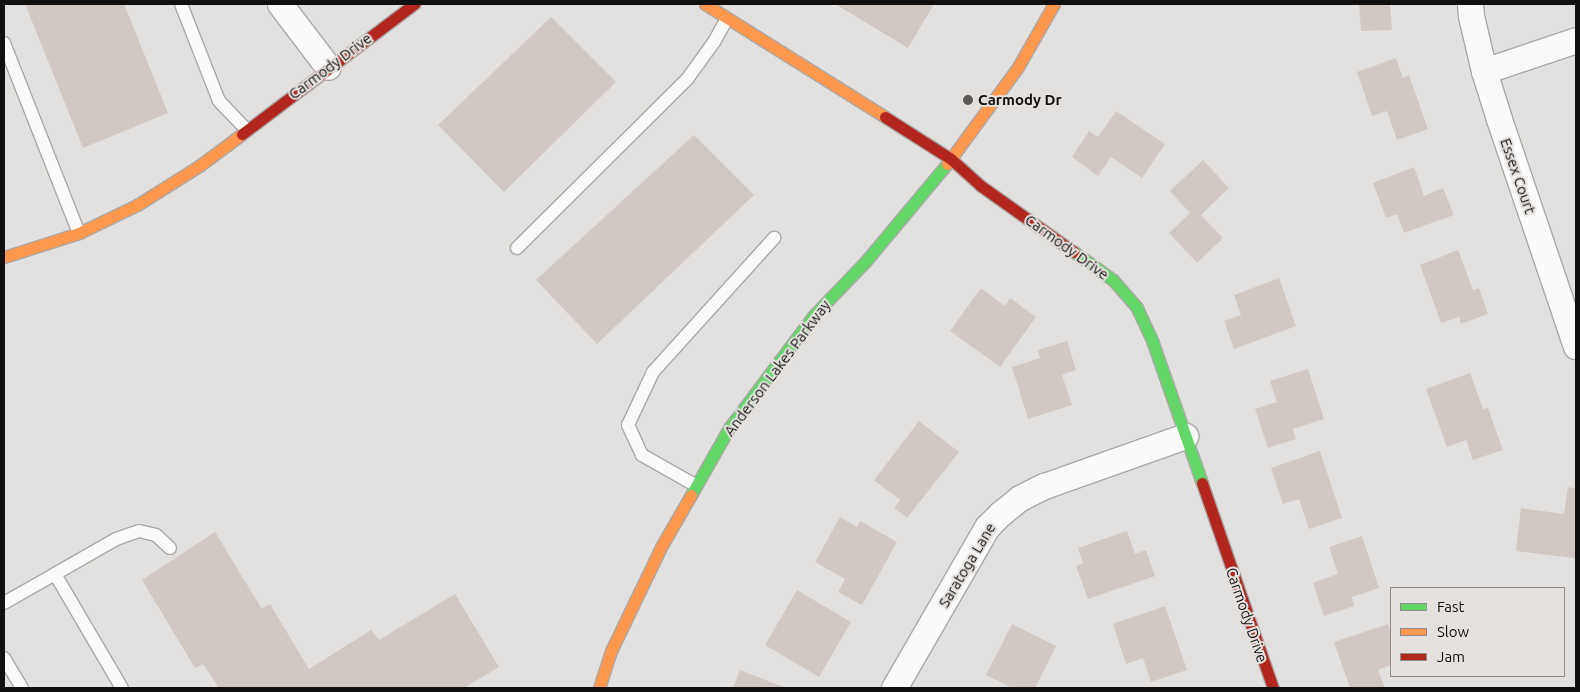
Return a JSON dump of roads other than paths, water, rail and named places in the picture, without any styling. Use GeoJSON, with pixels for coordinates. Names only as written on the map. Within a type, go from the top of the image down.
{"type":"FeatureCollection","features":[{"type":"Feature","properties":{"kind":"street"},"geometry":{"type":"LineString","coordinates":[[280,4],[328,68]]}},
{"type":"Feature","properties":{"kind":"street","name":"Carmody Drive"},"geometry":{"type":"LineString","coordinates":[[4,257],[79,233],[137,205],[198,166],[414,4]]}},
{"type":"Feature","properties":{"kind":"street","name":"Carmody Drive"},"geometry":{"type":"LineString","coordinates":[[705,4],[951,160],[981,186],[1113,280],[1137,308],[1148,332],[1273,688]]}},
{"type":"Feature","properties":{"kind":"street","name":"Anderson Lakes Parkway"},"geometry":{"type":"LineString","coordinates":[[598,688],[615,643],[661,547],[729,428],[813,316],[865,262],[951,160],[1018,68],[1054,4]]}},
{"type":"Feature","properties":{"kind":"street","name":"Essex Court"},"geometry":{"type":"LineString","coordinates":[[1470,4],[1484,71],[1576,346]]}},
{"type":"Feature","properties":{"kind":"street"},"geometry":{"type":"LineString","coordinates":[[1484,71],[1576,40]]}},
{"type":"Feature","properties":{"kind":"street","name":"Saratoga Lane"},"geometry":{"type":"LineString","coordinates":[[894,688],[987,527],[1000,514],[1020,498],[1044,486],[1185,436]]}},
{"type":"Feature","properties":{"kind":"lane"},"geometry":{"type":"LineString","coordinates":[[181,4],[219,101],[246,129]]}},
{"type":"Feature","properties":{"kind":"lane"},"geometry":{"type":"LineString","coordinates":[[517,248],[688,78],[714,42],[727,19]]}},
{"type":"Feature","properties":{"kind":"lane"},"geometry":{"type":"LineString","coordinates":[[4,43],[79,233]]}},
{"type":"Feature","properties":{"kind":"lane"},"geometry":{"type":"LineString","coordinates":[[695,485],[642,455],[628,424],[654,372],[774,238]]}},
{"type":"Feature","properties":{"kind":"lane"},"geometry":{"type":"LineString","coordinates":[[4,603],[116,539],[138,531],[156,535],[170,548]]}},
{"type":"Feature","properties":{"kind":"lane"},"geometry":{"type":"LineString","coordinates":[[55,574],[122,688]]}},
{"type":"Feature","properties":{"kind":"lane"},"geometry":{"type":"LineString","coordinates":[[4,658],[22,688]]}},
{"type":"Feature","properties":{"kind":"place","name":"Carmody Dr"},"geometry":{"type":"Point","coordinates":[968,100]}}]}
